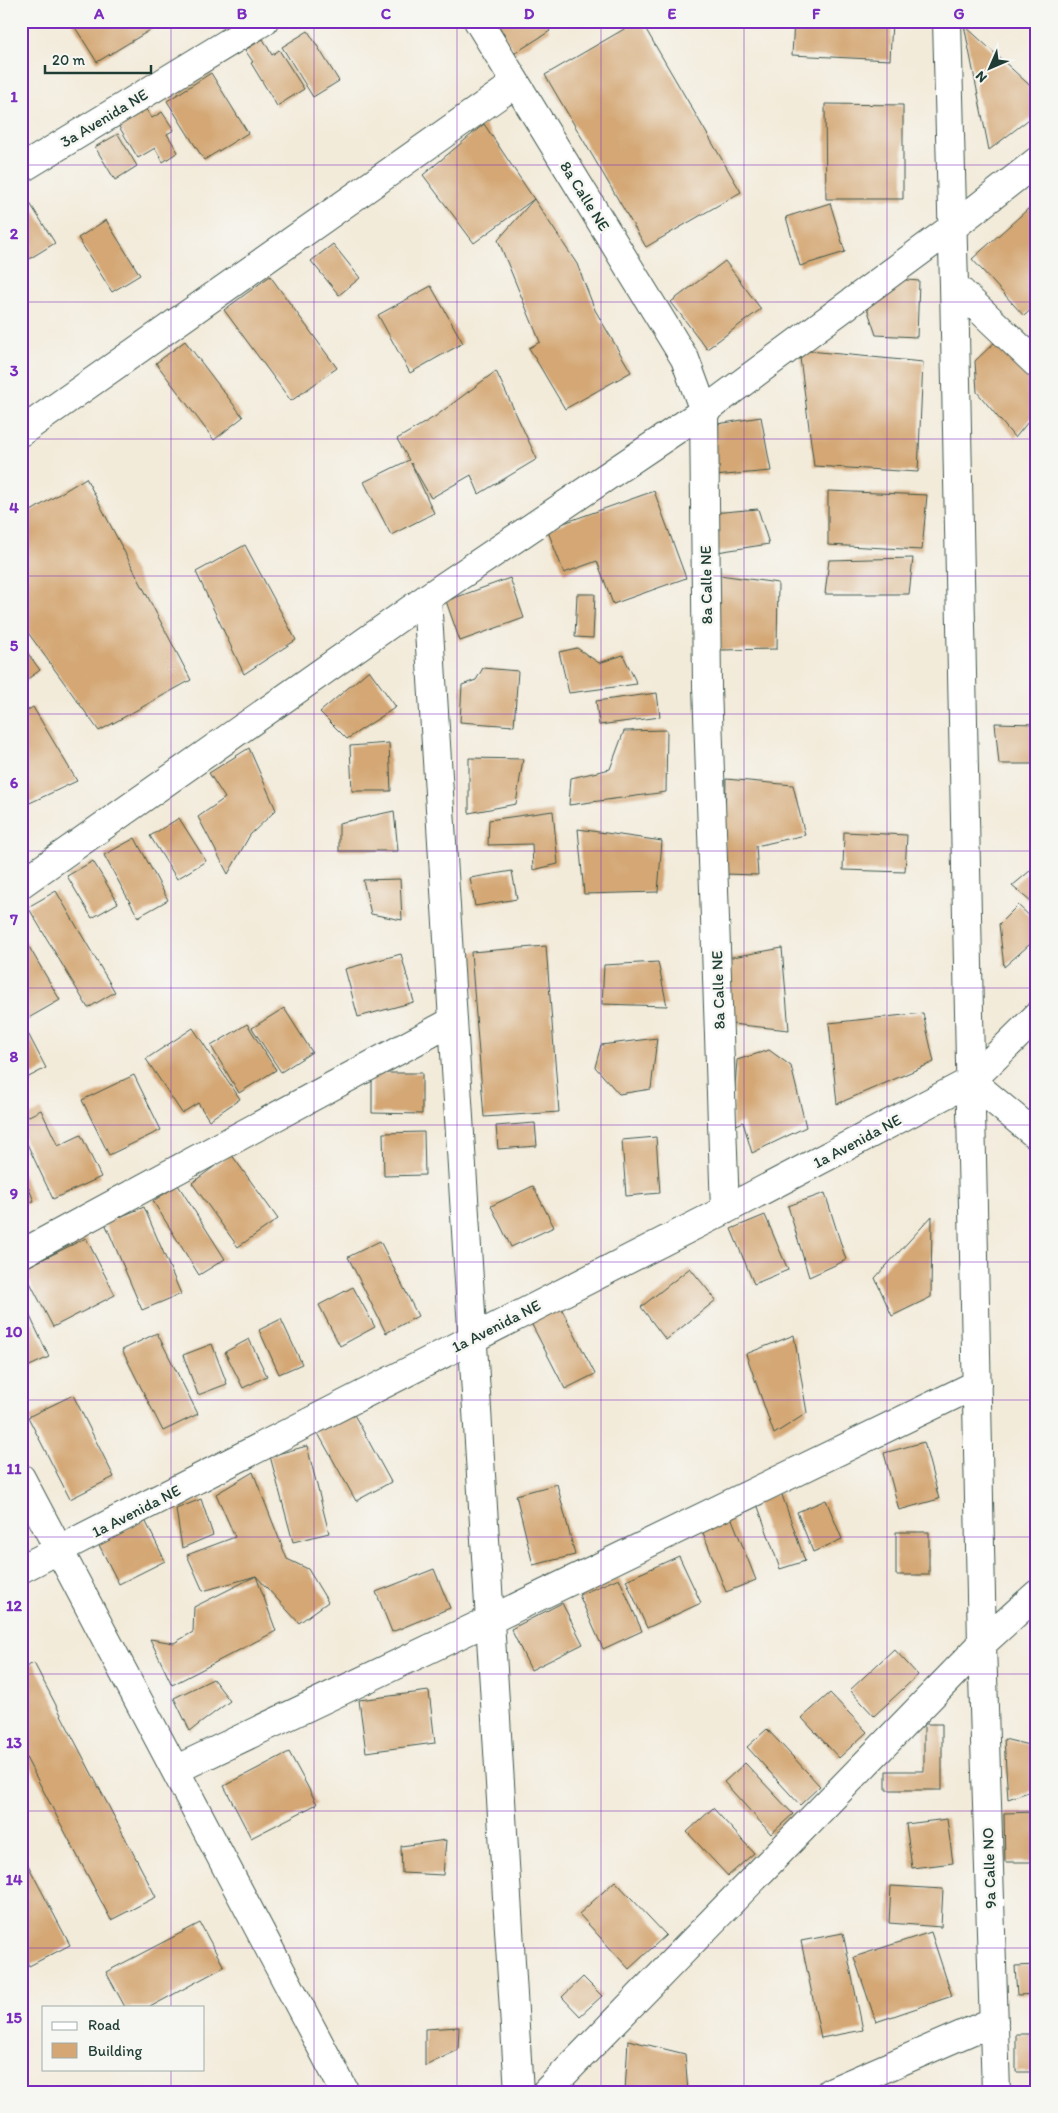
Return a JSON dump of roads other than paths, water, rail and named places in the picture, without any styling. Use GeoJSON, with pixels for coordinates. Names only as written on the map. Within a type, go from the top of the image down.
{"type":"FeatureCollection","features":[{"type":"Feature","properties":{"kind":"street","name":"3a Avenida NE"},"geometry":{"type":"LineString","coordinates":[[21,169],[264,21]]}},
{"type":"Feature","properties":{"kind":"street","name":"8a Calle NE"},"geometry":{"type":"LineString","coordinates":[[478,21],[685,359],[704,412],[708,696],[725,1210]]}},
{"type":"Feature","properties":{"kind":"street","name":"9a Calle NO"},"geometry":{"type":"LineString","coordinates":[[947,21],[982,1644],[996,2092]]}},
{"type":"Feature","properties":{"kind":"street"},"geometry":{"type":"LineString","coordinates":[[21,432],[516,83]]}},
{"type":"Feature","properties":{"kind":"street"},"geometry":{"type":"LineString","coordinates":[[21,884],[427,598],[704,412],[1037,161]]}},
{"type":"Feature","properties":{"kind":"street"},"geometry":{"type":"LineString","coordinates":[[954,286],[1037,364]]}},
{"type":"Feature","properties":{"kind":"street"},"geometry":{"type":"LineString","coordinates":[[427,598],[519,2092]]}},
{"type":"Feature","properties":{"kind":"street","name":"1a Avenida NE"},"geometry":{"type":"LineString","coordinates":[[21,1569],[725,1210],[971,1081],[1037,1016]]}},
{"type":"Feature","properties":{"kind":"street"},"geometry":{"type":"LineString","coordinates":[[21,1254],[453,1021]]}},
{"type":"Feature","properties":{"kind":"street"},"geometry":{"type":"LineString","coordinates":[[971,1081],[1037,1136]]}},
{"type":"Feature","properties":{"kind":"street"},"geometry":{"type":"LineString","coordinates":[[175,1770],[977,1384]]}},
{"type":"Feature","properties":{"kind":"street"},"geometry":{"type":"LineString","coordinates":[[21,1478],[345,2092]]}},
{"type":"Feature","properties":{"kind":"street"},"geometry":{"type":"LineString","coordinates":[[546,2092],[982,1644],[1037,1594]]}},
{"type":"Feature","properties":{"kind":"street"},"geometry":{"type":"LineString","coordinates":[[830,2092],[994,2021]]}}]}
